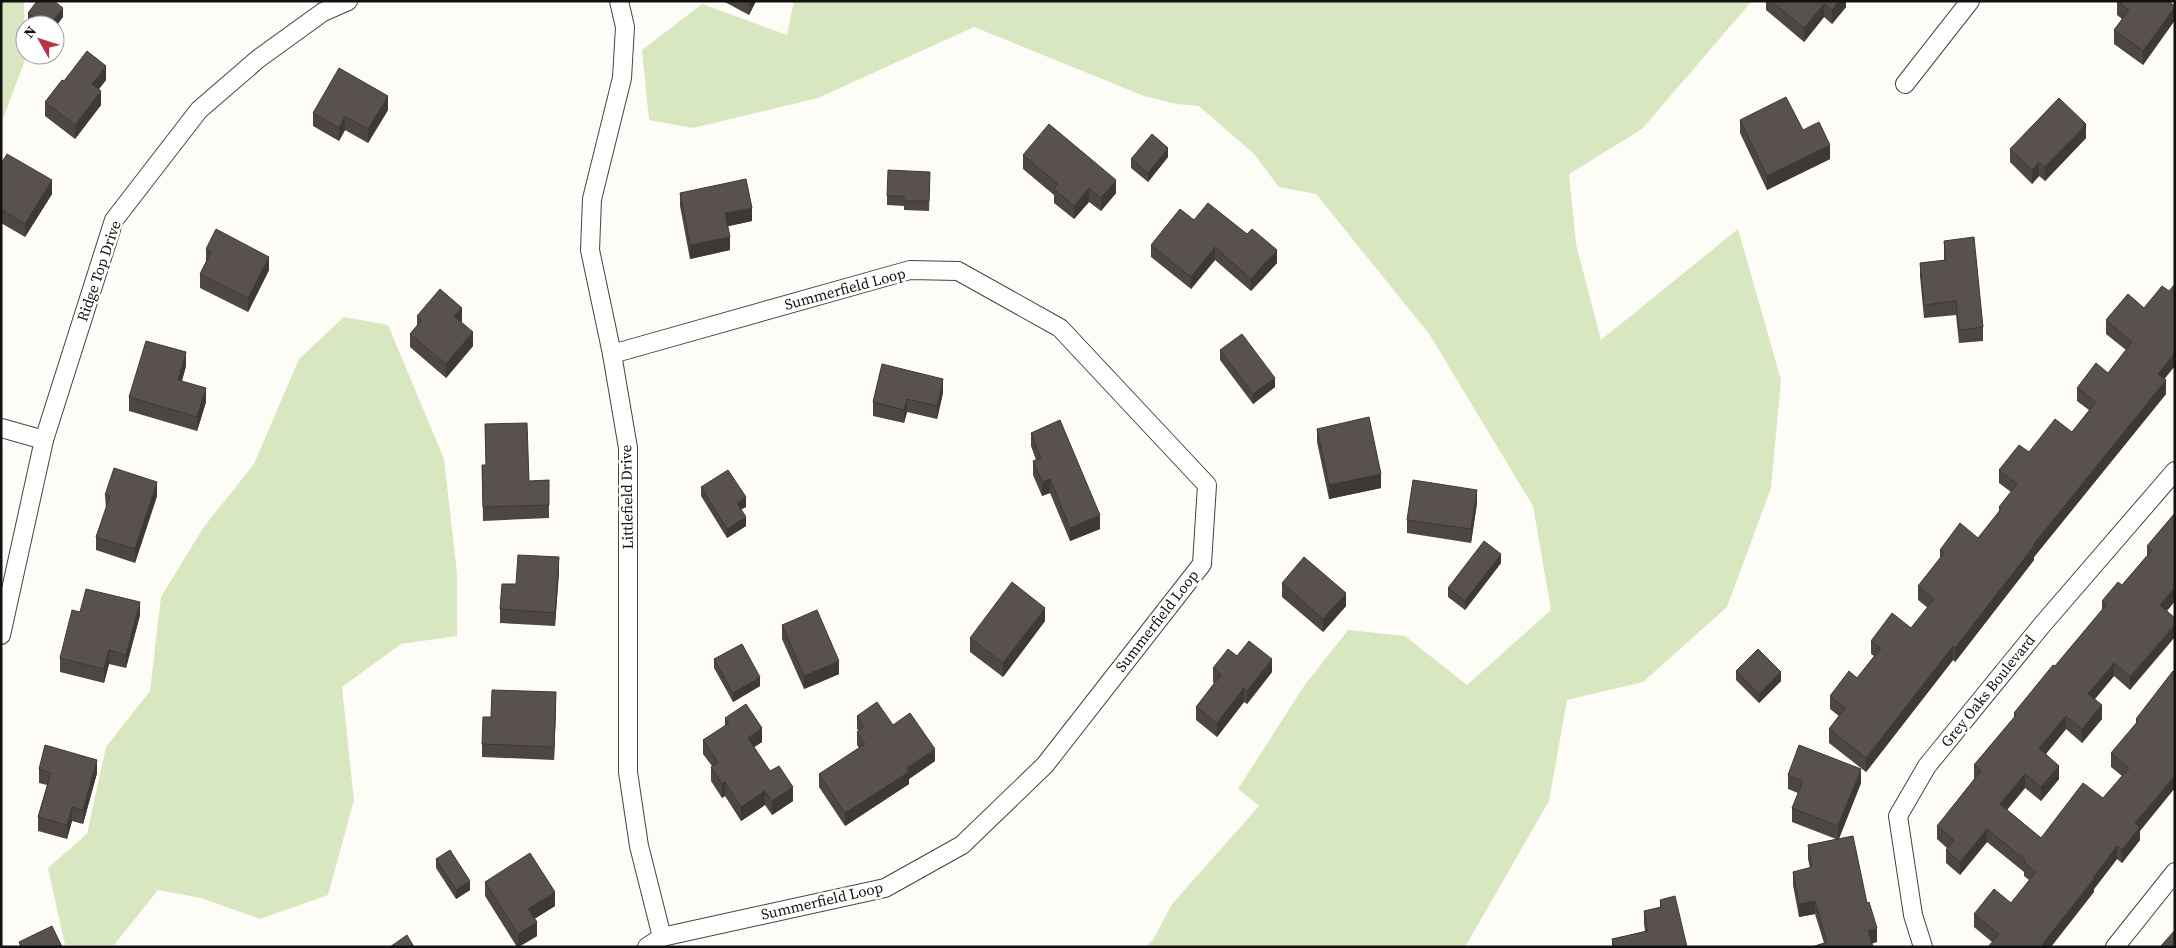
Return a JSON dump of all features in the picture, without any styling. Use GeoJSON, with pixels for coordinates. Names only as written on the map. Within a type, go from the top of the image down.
{"type":"FeatureCollection","features":[{"type":"Feature","properties":{"kind":"street","name":"Ridge Top Drive"},"geometry":{"type":"LineString","coordinates":[[1,635],[44,440],[114,220],[199,110],[258,58],[323,12],[348,1]]}},
{"type":"Feature","properties":{"kind":"street","name":"Littlefield Drive"},"geometry":{"type":"LineString","coordinates":[[619,1],[625,27],[622,78],[592,199],[590,246],[612,354],[628,448],[628,772],[639,846],[662,937]]}},
{"type":"Feature","properties":{"kind":"street"},"geometry":{"type":"LineString","coordinates":[[1905,84],[1970,1]]}},
{"type":"Feature","properties":{"kind":"street","name":"Summerfield Loop"},"geometry":{"type":"LineString","coordinates":[[612,354],[910,270],[958,271],[1060,328],[1208,485],[1202,564],[1045,765],[962,845],[885,888],[662,937],[647,947]]}},
{"type":"Feature","properties":{"kind":"street"},"geometry":{"type":"LineString","coordinates":[[1,428],[44,440]]}},
{"type":"Feature","properties":{"kind":"street","name":"Grey Oaks Boulevard"},"geometry":{"type":"LineString","coordinates":[[1923,947],[1914,915],[1898,816],[1927,766],[2042,625],[2175,472]]}},
{"type":"Feature","properties":{"kind":"street"},"geometry":{"type":"LineString","coordinates":[[2115,947],[2175,872]]}},
{"type":"Feature","properties":{"kind":"green space"},"geometry":{"type":"Polygon","coordinates":[[[1,1],[24,1],[24,15],[15,15],[15,65],[23,65],[1,124],[1,1]]]}},
{"type":"Feature","properties":{"kind":"green space"},"geometry":{"type":"Polygon","coordinates":[[[794,1],[1752,1],[1642,129],[1569,174],[1576,244],[1601,340],[1738,229],[1781,380],[1771,488],[1727,607],[1643,682],[1567,700],[1549,801],[1465,947],[1145,947],[1153,940],[1172,904],[1259,806],[1238,789],[1304,686],[1348,630],[1405,636],[1467,685],[1551,610],[1533,506],[1430,335],[1316,194],[1279,187],[1254,154],[1199,106],[1177,104],[1144,96],[974,27],[818,98],[693,128],[649,120],[642,50],[702,4],[787,35],[794,1]]]}},
{"type":"Feature","properties":{"kind":"green space"},"geometry":{"type":"Polygon","coordinates":[[[344,317],[388,325],[444,459],[457,573],[457,636],[401,644],[342,687],[354,800],[328,895],[260,919],[201,898],[158,890],[114,945],[65,945],[48,868],[87,834],[106,747],[150,691],[161,597],[203,528],[254,464],[299,359],[344,317]]]}},
{"type":"Feature","properties":{"kind":"building"},"geometry":{"type":"Polygon","coordinates":[[[37,1],[54,1],[63,8],[58,15],[31,15],[28,13],[37,1]]]}},
{"type":"Feature","properties":{"kind":"building"},"geometry":{"type":"Polygon","coordinates":[[[1771,1],[1839,1],[1832,10],[1824,4],[1804,28],[1771,1]]]}},
{"type":"Feature","properties":{"kind":"building"},"geometry":{"type":"Polygon","coordinates":[[[2117,1],[2168,1],[2175,7],[2143,51],[2114,30],[2129,10],[2117,1]]]}},
{"type":"Feature","properties":{"kind":"building"},"geometry":{"type":"Polygon","coordinates":[[[87,51],[106,66],[92,84],[101,91],[75,125],[45,102],[87,51]]]}},
{"type":"Feature","properties":{"kind":"building"},"geometry":{"type":"Polygon","coordinates":[[[339,68],[388,96],[368,129],[345,116],[339,128],[313,113],[339,68]]]}},
{"type":"Feature","properties":{"kind":"building"},"geometry":{"type":"Polygon","coordinates":[[[1786,97],[1803,130],[1819,122],[1830,145],[1767,176],[1740,120],[1786,97]]]}},
{"type":"Feature","properties":{"kind":"building"},"geometry":{"type":"Polygon","coordinates":[[[2059,98],[2086,124],[2045,167],[2039,162],[2032,170],[2010,149],[2059,98]]]}},
{"type":"Feature","properties":{"kind":"building"},"geometry":{"type":"Polygon","coordinates":[[[1049,124],[1116,180],[1101,198],[1089,188],[1074,206],[1054,189],[1058,184],[1023,155],[1049,124]]]}},
{"type":"Feature","properties":{"kind":"building"},"geometry":{"type":"Polygon","coordinates":[[[1152,134],[1168,148],[1148,173],[1131,159],[1152,134]]]}},
{"type":"Feature","properties":{"kind":"building"},"geometry":{"type":"Polygon","coordinates":[[[7,154],[52,180],[25,224],[1,209],[1,164],[7,154]]]}},
{"type":"Feature","properties":{"kind":"building"},"geometry":{"type":"Polygon","coordinates":[[[888,170],[930,172],[929,201],[904,201],[904,196],[887,196],[888,170]]]}},
{"type":"Feature","properties":{"kind":"building"},"geometry":{"type":"Polygon","coordinates":[[[746,179],[752,208],[725,213],[730,237],[690,245],[680,193],[746,179]]]}},
{"type":"Feature","properties":{"kind":"building"},"geometry":{"type":"Polygon","coordinates":[[[1208,203],[1247,234],[1252,229],[1277,250],[1251,279],[1215,247],[1191,277],[1151,245],[1180,209],[1194,220],[1208,203]]]}},
{"type":"Feature","properties":{"kind":"building"},"geometry":{"type":"Polygon","coordinates":[[[216,229],[269,257],[248,298],[200,274],[211,252],[206,249],[216,229]]]}},
{"type":"Feature","properties":{"kind":"building"},"geometry":{"type":"Polygon","coordinates":[[[1974,237],[1983,327],[1959,330],[1956,301],[1924,305],[1920,263],[1946,260],[1944,241],[1974,237]]]}},
{"type":"Feature","properties":{"kind":"building"},"geometry":{"type":"Polygon","coordinates":[[[2175,284],[2175,352],[2158,374],[2166,380],[2033,545],[1955,648],[1953,646],[1866,758],[1829,729],[1845,708],[1830,696],[1849,671],[1857,678],[1881,648],[1871,641],[1892,613],[1911,628],[1934,599],[1918,586],[1944,553],[1940,550],[1960,523],[1978,538],[2001,509],[1999,507],[2017,484],[1999,470],[2019,445],[2029,452],[2055,419],[2072,432],[2096,402],[2077,388],[2096,363],[2108,373],[2132,342],[2106,320],[2128,294],[2144,308],[2162,286],[2169,291],[2175,284]]]}},
{"type":"Feature","properties":{"kind":"building"},"geometry":{"type":"Polygon","coordinates":[[[440,289],[462,308],[454,316],[473,332],[446,364],[410,334],[422,320],[417,316],[440,289]]]}},
{"type":"Feature","properties":{"kind":"building"},"geometry":{"type":"Polygon","coordinates":[[[1242,334],[1275,378],[1253,394],[1220,350],[1242,334]]]}},
{"type":"Feature","properties":{"kind":"building"},"geometry":{"type":"Polygon","coordinates":[[[146,341],[186,352],[178,380],[206,388],[197,417],[129,397],[146,341]]]}},
{"type":"Feature","properties":{"kind":"building"},"geometry":{"type":"Polygon","coordinates":[[[882,364],[943,379],[937,406],[907,399],[904,410],[873,402],[882,364]]]}},
{"type":"Feature","properties":{"kind":"building"},"geometry":{"type":"Polygon","coordinates":[[[1369,417],[1381,474],[1329,485],[1317,429],[1369,417]]]}},
{"type":"Feature","properties":{"kind":"building"},"geometry":{"type":"Polygon","coordinates":[[[1060,420],[1100,515],[1070,528],[1050,479],[1042,482],[1033,461],[1041,458],[1031,433],[1060,420]]]}},
{"type":"Feature","properties":{"kind":"building"},"geometry":{"type":"Polygon","coordinates":[[[527,423],[529,481],[549,480],[549,505],[483,507],[482,465],[486,465],[485,424],[527,423]]]}},
{"type":"Feature","properties":{"kind":"building"},"geometry":{"type":"Polygon","coordinates":[[[114,468],[157,482],[135,549],[96,537],[110,496],[105,495],[114,468]]]}},
{"type":"Feature","properties":{"kind":"building"},"geometry":{"type":"Polygon","coordinates":[[[728,470],[746,497],[737,503],[746,517],[727,529],[701,487],[728,470]]]}},
{"type":"Feature","properties":{"kind":"building"},"geometry":{"type":"Polygon","coordinates":[[[1413,480],[1477,490],[1471,529],[1407,520],[1413,480]]]}},
{"type":"Feature","properties":{"kind":"building"},"geometry":{"type":"Polygon","coordinates":[[[2175,513],[2175,587],[2160,605],[2175,618],[2175,624],[2130,677],[2114,663],[2088,694],[2102,705],[2082,729],[2066,716],[2039,748],[2059,766],[2041,787],[2025,774],[2000,804],[2041,838],[2083,783],[2103,798],[2129,768],[2111,753],[2138,721],[2136,719],[2173,671],[2175,673],[2175,775],[2135,823],[2140,827],[2122,850],[2117,846],[2094,879],[2040,947],[1988,947],[1999,934],[1974,914],[1994,889],[2011,903],[2036,872],[2024,862],[2025,860],[1987,829],[1960,862],[1946,850],[1954,840],[1937,826],[1981,771],[1974,765],[2016,715],[2014,713],[2053,665],[2055,666],[2106,605],[2102,601],[2118,582],[2122,585],[2152,550],[2147,546],[2175,513]]]}},
{"type":"Feature","properties":{"kind":"building"},"geometry":{"type":"Polygon","coordinates":[[[1484,541],[1501,554],[1465,601],[1448,588],[1484,541]]]}},
{"type":"Feature","properties":{"kind":"building"},"geometry":{"type":"Polygon","coordinates":[[[518,555],[559,557],[555,613],[500,609],[502,584],[516,584],[518,555]]]}},
{"type":"Feature","properties":{"kind":"building"},"geometry":{"type":"Polygon","coordinates":[[[1304,557],[1346,593],[1323,619],[1282,583],[1304,557]]]}},
{"type":"Feature","properties":{"kind":"building"},"geometry":{"type":"Polygon","coordinates":[[[1012,582],[1045,608],[1003,663],[970,638],[1012,582]]]}},
{"type":"Feature","properties":{"kind":"building"},"geometry":{"type":"Polygon","coordinates":[[[86,589],[140,602],[126,655],[109,650],[104,669],[60,658],[72,610],[80,612],[86,589]]]}},
{"type":"Feature","properties":{"kind":"building"},"geometry":{"type":"Polygon","coordinates":[[[817,610],[839,661],[804,676],[782,625],[817,610]]]}},
{"type":"Feature","properties":{"kind":"building"},"geometry":{"type":"Polygon","coordinates":[[[1249,641],[1272,659],[1247,691],[1244,688],[1217,723],[1196,707],[1221,675],[1213,668],[1228,649],[1237,656],[1249,641]]]}},
{"type":"Feature","properties":{"kind":"building"},"geometry":{"type":"Polygon","coordinates":[[[742,644],[760,677],[733,693],[714,659],[742,644]]]}},
{"type":"Feature","properties":{"kind":"building"},"geometry":{"type":"Polygon","coordinates":[[[1758,649],[1781,672],[1759,694],[1736,671],[1758,649]]]}},
{"type":"Feature","properties":{"kind":"building"},"geometry":{"type":"Polygon","coordinates":[[[492,690],[556,692],[554,747],[482,744],[483,717],[491,717],[492,690]]]}},
{"type":"Feature","properties":{"kind":"building"},"geometry":{"type":"Polygon","coordinates":[[[877,702],[893,725],[910,713],[935,749],[907,768],[909,772],[845,813],[819,774],[865,744],[857,732],[864,727],[857,716],[877,702]]]}},
{"type":"Feature","properties":{"kind":"building"},"geometry":{"type":"Polygon","coordinates":[[[746,704],[762,728],[748,738],[770,771],[779,766],[793,787],[772,801],[765,791],[741,807],[725,782],[722,784],[711,767],[718,762],[703,740],[729,723],[725,718],[746,704]]]}},
{"type":"Feature","properties":{"kind":"building"},"geometry":{"type":"Polygon","coordinates":[[[45,745],[97,760],[83,810],[72,807],[67,825],[38,817],[51,773],[39,769],[45,745]]]}},
{"type":"Feature","properties":{"kind":"building"},"geometry":{"type":"Polygon","coordinates":[[[1799,745],[1861,769],[1838,826],[1792,808],[1803,781],[1788,775],[1799,745]]]}},
{"type":"Feature","properties":{"kind":"building"},"geometry":{"type":"Polygon","coordinates":[[[1853,836],[1867,903],[1869,902],[1877,928],[1868,931],[1873,947],[1812,947],[1827,942],[1815,901],[1799,904],[1793,872],[1812,867],[1808,845],[1853,836]]]}},
{"type":"Feature","properties":{"kind":"building"},"geometry":{"type":"Polygon","coordinates":[[[450,850],[470,881],[456,890],[436,859],[450,850]]]}},
{"type":"Feature","properties":{"kind":"building"},"geometry":{"type":"Polygon","coordinates":[[[530,853],[555,892],[528,909],[537,922],[518,934],[485,882],[530,853]]]}},
{"type":"Feature","properties":{"kind":"building"},"geometry":{"type":"Polygon","coordinates":[[[1675,896],[1687,947],[1614,947],[1612,939],[1648,931],[1644,911],[1662,907],[1660,900],[1675,896]]]}},
{"type":"Feature","properties":{"kind":"building"},"geometry":{"type":"Polygon","coordinates":[[[52,926],[62,947],[21,947],[19,942],[52,926]]]}},
{"type":"Feature","properties":{"kind":"building"},"geometry":{"type":"Polygon","coordinates":[[[2175,930],[2175,947],[2160,947],[2175,930]]]}},
{"type":"Feature","properties":{"kind":"building"},"geometry":{"type":"Polygon","coordinates":[[[407,935],[414,947],[390,947],[407,935]]]}}]}
